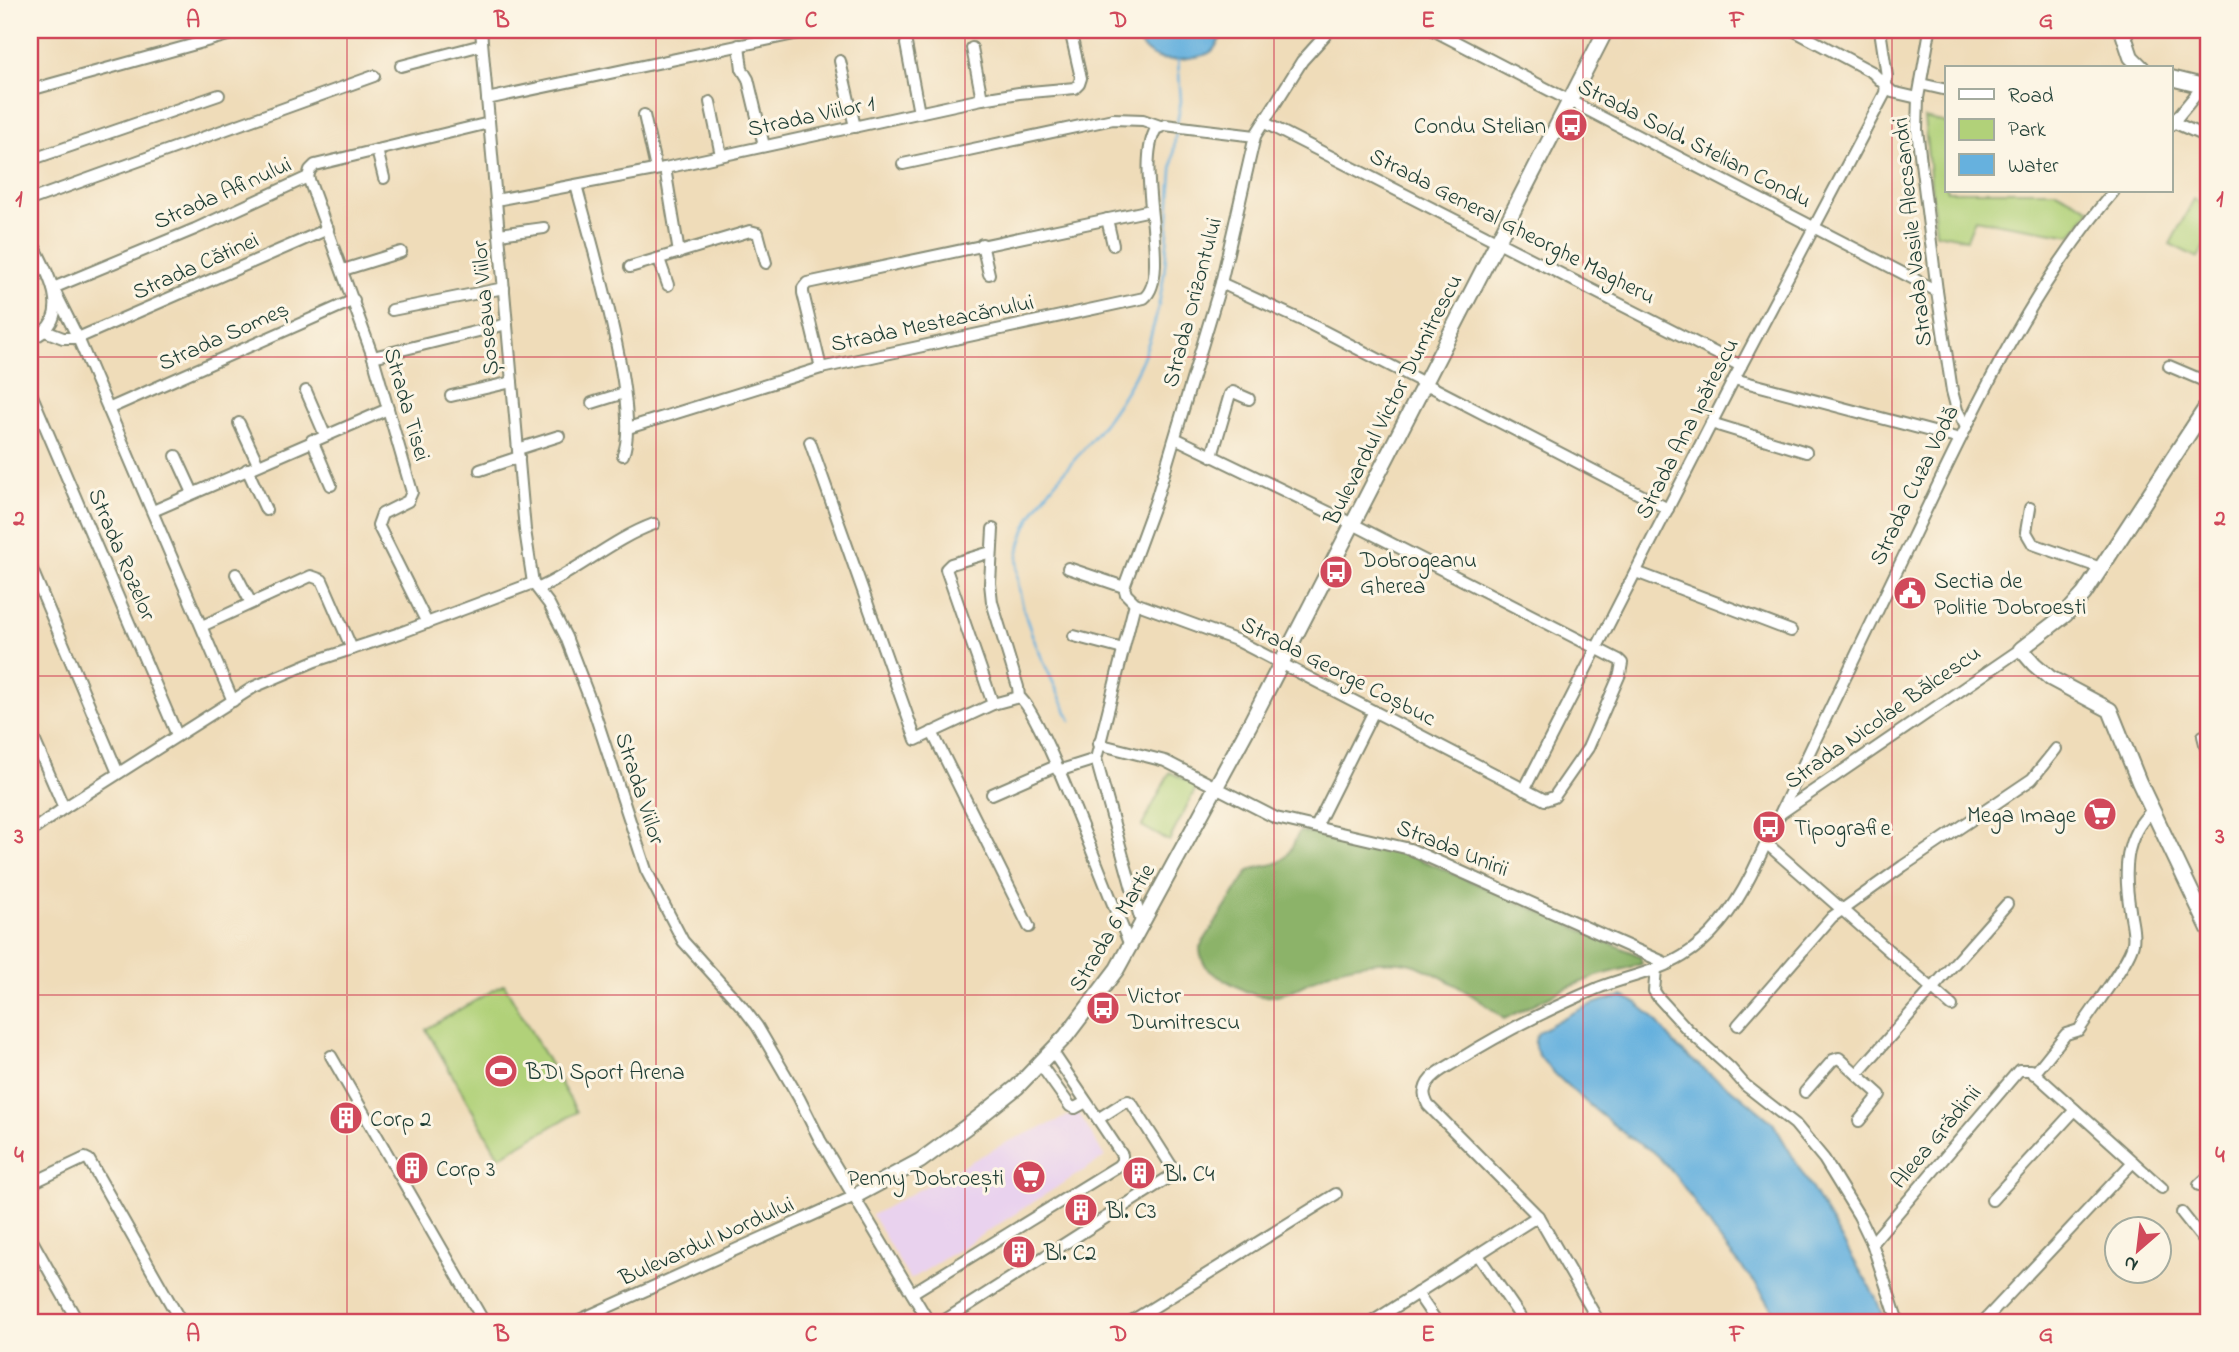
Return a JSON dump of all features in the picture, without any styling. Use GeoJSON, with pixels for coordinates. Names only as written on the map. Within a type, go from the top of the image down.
{"type":"FeatureCollection","features":[{"type":"Feature","properties":{"kind":"street"},"geometry":{"type":"LineString","coordinates":[[30,90],[246,30]]}},
{"type":"Feature","properties":{"kind":"street","name":"Șoseaua Viilor"},"geometry":{"type":"LineString","coordinates":[[481,30],[525,530],[536,585]]}},
{"type":"Feature","properties":{"kind":"street"},"geometry":{"type":"LineString","coordinates":[[487,99],[813,30]]}},
{"type":"Feature","properties":{"kind":"street","name":"Strada Viilor 1"},"geometry":{"type":"LineString","coordinates":[[496,200],[982,99],[1077,87],[1080,75],[1070,30]]}},
{"type":"Feature","properties":{"kind":"street","name":"Strada Orizontului"},"geometry":{"type":"LineString","coordinates":[[1124,587],[1156,500],[1221,283],[1255,136],[1290,78],[1330,30]]}},
{"type":"Feature","properties":{"kind":"street","name":"Strada Sold. Stelian Condu"},"geometry":{"type":"LineString","coordinates":[[1433,30],[1937,291]]}},
{"type":"Feature","properties":{"kind":"street","name":"Bulevardul Victor Dumitrescu"},"geometry":{"type":"LineString","coordinates":[[1216,788],[1606,30]]}},
{"type":"Feature","properties":{"kind":"street"},"geometry":{"type":"LineString","coordinates":[[1793,30],[1872,72],[1897,94],[1918,98]]}},
{"type":"Feature","properties":{"kind":"street"},"geometry":{"type":"LineString","coordinates":[[1880,30],[1887,87]]}},
{"type":"Feature","properties":{"kind":"street","name":"Strada Vasile Alecsandri"},"geometry":{"type":"LineString","coordinates":[[1930,30],[1918,98],[1919,145],[1952,391],[1957,410],[1966,427]]}},
{"type":"Feature","properties":{"kind":"street"},"geometry":{"type":"LineString","coordinates":[[2122,30],[2131,57],[2140,66]]}},
{"type":"Feature","properties":{"kind":"street"},"geometry":{"type":"LineString","coordinates":[[906,44],[919,113]]}},
{"type":"Feature","properties":{"kind":"street"},"geometry":{"type":"LineString","coordinates":[[401,66],[482,45]]}},
{"type":"Feature","properties":{"kind":"street"},"geometry":{"type":"LineString","coordinates":[[739,46],[742,69],[748,79],[764,146]]}},
{"type":"Feature","properties":{"kind":"street"},"geometry":{"type":"LineString","coordinates":[[972,48],[982,99]]}},
{"type":"Feature","properties":{"kind":"street"},"geometry":{"type":"LineString","coordinates":[[840,61],[855,127]]}},
{"type":"Feature","properties":{"kind":"street"},"geometry":{"type":"LineString","coordinates":[[30,200],[374,76]]}},
{"type":"Feature","properties":{"kind":"street"},"geometry":{"type":"LineString","coordinates":[[2172,78],[2206,82]]}},
{"type":"Feature","properties":{"kind":"street"},"geometry":{"type":"LineString","coordinates":[[2206,82],[2172,124],[2209,138]]}},
{"type":"Feature","properties":{"kind":"street"},"geometry":{"type":"LineString","coordinates":[[1921,84],[1945,90]]}},
{"type":"Feature","properties":{"kind":"street","name":"Strada Ana Ipătescu"},"geometry":{"type":"LineString","coordinates":[[1524,790],[1711,423],[1887,87]]}},
{"type":"Feature","properties":{"kind":"street"},"geometry":{"type":"LineString","coordinates":[[30,160],[219,95]]}},
{"type":"Feature","properties":{"kind":"street"},"geometry":{"type":"LineString","coordinates":[[710,102],[721,155]]}},
{"type":"Feature","properties":{"kind":"street"},"geometry":{"type":"LineString","coordinates":[[644,115],[660,168],[679,253]]}},
{"type":"Feature","properties":{"kind":"street"},"geometry":{"type":"LineString","coordinates":[[903,164],[1113,119],[1143,120],[1162,126],[1255,136]]}},
{"type":"Feature","properties":{"kind":"street","name":"Strada Afinului"},"geometry":{"type":"LineString","coordinates":[[53,288],[195,229],[308,177],[315,165],[489,123]]}},
{"type":"Feature","properties":{"kind":"street","name":"Strada General Gheorghe Magheru"},"geometry":{"type":"LineString","coordinates":[[1265,123],[1741,366]]}},
{"type":"Feature","properties":{"kind":"street","name":"Strada Mesteacănului"},"geometry":{"type":"LineString","coordinates":[[1151,210],[804,284],[803,293],[821,368],[1144,298],[1150,289],[1154,267],[1149,149],[1153,134],[1162,126]]}},
{"type":"Feature","properties":{"kind":"street"},"geometry":{"type":"LineString","coordinates":[[377,150],[384,178]]}},
{"type":"Feature","properties":{"kind":"street","name":"Strada Tisei"},"geometry":{"type":"LineString","coordinates":[[308,177],[373,357],[412,492],[408,501],[382,514],[378,524],[427,623]]}},
{"type":"Feature","properties":{"kind":"street"},"geometry":{"type":"LineString","coordinates":[[576,185],[612,326],[624,393],[628,428],[624,455]]}},
{"type":"Feature","properties":{"kind":"street","name":"Strada Cuza Vodă"},"geometry":{"type":"LineString","coordinates":[[1779,815],[1966,427],[2047,280],[2072,242],[2113,192]]}},
{"type":"Feature","properties":{"kind":"street"},"geometry":{"type":"LineString","coordinates":[[1107,219],[1113,245]]}},
{"type":"Feature","properties":{"kind":"street"},"geometry":{"type":"LineString","coordinates":[[499,234],[544,228]]}},
{"type":"Feature","properties":{"kind":"street","name":"Strada Cătinei"},"geometry":{"type":"LineString","coordinates":[[78,338],[328,229]]}},
{"type":"Feature","properties":{"kind":"street"},"geometry":{"type":"LineString","coordinates":[[630,267],[734,235],[755,232],[760,237],[766,263]]}},
{"type":"Feature","properties":{"kind":"street"},"geometry":{"type":"LineString","coordinates":[[30,237],[78,338],[233,701]]}},
{"type":"Feature","properties":{"kind":"street","name":"Strada Mesteacănului"},"geometry":{"type":"LineString","coordinates":[[982,244],[989,274]]}},
{"type":"Feature","properties":{"kind":"street"},"geometry":{"type":"LineString","coordinates":[[343,270],[401,252]]}},
{"type":"Feature","properties":{"kind":"street"},"geometry":{"type":"LineString","coordinates":[[659,259],[668,285]]}},
{"type":"Feature","properties":{"kind":"street"},"geometry":{"type":"LineString","coordinates":[[1221,283],[1310,324],[1668,509]]}},
{"type":"Feature","properties":{"kind":"street"},"geometry":{"type":"LineString","coordinates":[[30,340],[45,331],[52,321],[53,288]]}},
{"type":"Feature","properties":{"kind":"street"},"geometry":{"type":"LineString","coordinates":[[392,310],[504,288]]}},
{"type":"Feature","properties":{"kind":"street","name":"Strada Someș"},"geometry":{"type":"LineString","coordinates":[[108,409],[354,300]]}},
{"type":"Feature","properties":{"kind":"street"},"geometry":{"type":"LineString","coordinates":[[373,357],[507,324]]}},
{"type":"Feature","properties":{"kind":"street"},"geometry":{"type":"LineString","coordinates":[[45,331],[63,338],[78,338]]}},
{"type":"Feature","properties":{"kind":"street"},"geometry":{"type":"LineString","coordinates":[[2169,366],[2209,383]]}},
{"type":"Feature","properties":{"kind":"street"},"geometry":{"type":"LineString","coordinates":[[628,428],[821,368]]}},
{"type":"Feature","properties":{"kind":"street"},"geometry":{"type":"LineString","coordinates":[[1734,379],[1960,439]]}},
{"type":"Feature","properties":{"kind":"street"},"geometry":{"type":"LineString","coordinates":[[451,396],[512,382]]}},
{"type":"Feature","properties":{"kind":"street","name":"Strada Rozelor"},"geometry":{"type":"LineString","coordinates":[[30,391],[177,735]]}},
{"type":"Feature","properties":{"kind":"street"},"geometry":{"type":"LineString","coordinates":[[306,391],[325,435]]}},
{"type":"Feature","properties":{"kind":"street"},"geometry":{"type":"LineString","coordinates":[[1212,456],[1230,394],[1233,392],[1249,398]]}},
{"type":"Feature","properties":{"kind":"street"},"geometry":{"type":"LineString","coordinates":[[592,403],[624,393]]}},
{"type":"Feature","properties":{"kind":"street","name":"Strada Nicolae Bălcescu"},"geometry":{"type":"LineString","coordinates":[[1599,1322],[1538,1216],[1428,1105],[1425,1088],[1438,1073],[1509,1028],[1600,987],[1668,964],[1692,950],[1723,921],[1740,897],[1779,815],[2021,649],[2065,615],[2101,568],[2209,403]]}},
{"type":"Feature","properties":{"kind":"street"},"geometry":{"type":"LineString","coordinates":[[152,511],[388,409]]}},
{"type":"Feature","properties":{"kind":"street"},"geometry":{"type":"LineString","coordinates":[[239,423],[266,510]]}},
{"type":"Feature","properties":{"kind":"street"},"geometry":{"type":"LineString","coordinates":[[1711,423],[1806,452]]}},
{"type":"Feature","properties":{"kind":"street"},"geometry":{"type":"LineString","coordinates":[[480,470],[559,436]]}},
{"type":"Feature","properties":{"kind":"street"},"geometry":{"type":"LineString","coordinates":[[1175,438],[1353,524],[1597,648]]}},
{"type":"Feature","properties":{"kind":"street"},"geometry":{"type":"LineString","coordinates":[[312,440],[331,485]]}},
{"type":"Feature","properties":{"kind":"street"},"geometry":{"type":"LineString","coordinates":[[810,442],[916,740],[993,704],[1019,697],[1024,700],[1057,769],[1130,947]]}},
{"type":"Feature","properties":{"kind":"street"},"geometry":{"type":"LineString","coordinates":[[176,456],[193,493]]}},
{"type":"Feature","properties":{"kind":"street"},"geometry":{"type":"LineString","coordinates":[[2030,508],[2026,532],[2033,544],[2101,568]]}},
{"type":"Feature","properties":{"kind":"street"},"geometry":{"type":"LineString","coordinates":[[30,832],[118,772],[279,675],[571,573],[622,540],[654,524]]}},
{"type":"Feature","properties":{"kind":"street"},"geometry":{"type":"LineString","coordinates":[[993,529],[990,583],[992,602],[1019,697]]}},
{"type":"Feature","properties":{"kind":"street"},"geometry":{"type":"LineString","coordinates":[[991,552],[951,564],[946,569],[993,704]]}},
{"type":"Feature","properties":{"kind":"street"},"geometry":{"type":"LineString","coordinates":[[30,565],[118,772]]}},
{"type":"Feature","properties":{"kind":"street"},"geometry":{"type":"LineString","coordinates":[[1068,568],[1124,587],[1133,601],[1096,759],[1142,925]]}},
{"type":"Feature","properties":{"kind":"street"},"geometry":{"type":"LineString","coordinates":[[1636,572],[1791,631]]}},
{"type":"Feature","properties":{"kind":"street"},"geometry":{"type":"LineString","coordinates":[[236,574],[251,603]]}},
{"type":"Feature","properties":{"kind":"street"},"geometry":{"type":"LineString","coordinates":[[202,626],[316,576],[322,580],[352,649]]}},
{"type":"Feature","properties":{"kind":"street","name":"Strada Viilor"},"geometry":{"type":"LineString","coordinates":[[536,585],[559,621],[571,649],[646,870],[683,941],[757,1026],[929,1322]]}},
{"type":"Feature","properties":{"kind":"street","name":"Strada George Coșbuc"},"geometry":{"type":"LineString","coordinates":[[1133,601],[1218,632],[1545,800],[1551,800],[1591,742],[1622,667],[1619,660],[1597,648]]}},
{"type":"Feature","properties":{"kind":"street"},"geometry":{"type":"LineString","coordinates":[[1074,636],[1123,649]]}},
{"type":"Feature","properties":{"kind":"street"},"geometry":{"type":"LineString","coordinates":[[2021,649],[2050,678],[2110,710],[2139,782],[2209,929]]}},
{"type":"Feature","properties":{"kind":"street"},"geometry":{"type":"LineString","coordinates":[[1316,827],[1374,711]]}},
{"type":"Feature","properties":{"kind":"street"},"geometry":{"type":"LineString","coordinates":[[30,730],[64,808]]}},
{"type":"Feature","properties":{"kind":"street"},"geometry":{"type":"LineString","coordinates":[[932,732],[1029,927]]}},
{"type":"Feature","properties":{"kind":"street"},"geometry":{"type":"LineString","coordinates":[[2203,736],[2209,759]]}},
{"type":"Feature","properties":{"kind":"street","name":"Strada Unirii"},"geometry":{"type":"LineString","coordinates":[[1098,744],[1165,761],[1264,814],[1381,841],[1419,853],[1668,964]]}},
{"type":"Feature","properties":{"kind":"street"},"geometry":{"type":"LineString","coordinates":[[1738,1025],[1822,928],[1842,909],[2036,775],[2056,749]]}},
{"type":"Feature","properties":{"kind":"street"},"geometry":{"type":"LineString","coordinates":[[992,794],[1057,769],[1096,759]]}},
{"type":"Feature","properties":{"kind":"street","name":"Strada 6 Martie"},"geometry":{"type":"LineString","coordinates":[[855,1196],[919,1161],[995,1105],[1040,1064],[1082,1018],[1130,947],[1216,788]]}},
{"type":"Feature","properties":{"kind":"street"},"geometry":{"type":"LineString","coordinates":[[2153,810],[2136,831],[2127,857],[2125,882],[2134,933],[2129,954],[2079,1030],[2066,1034],[2034,1074],[2162,1188]]}},
{"type":"Feature","properties":{"kind":"street"},"geometry":{"type":"LineString","coordinates":[[1766,843],[1952,1006]]}},
{"type":"Feature","properties":{"kind":"street"},"geometry":{"type":"LineString","coordinates":[[1857,1074],[2007,904]]}},
{"type":"Feature","properties":{"kind":"street"},"geometry":{"type":"LineString","coordinates":[[1656,969],[1654,990],[1658,997],[1745,1085],[1779,1110],[1807,1136],[1838,1179],[1871,1243],[1898,1322]]}},
{"type":"Feature","properties":{"kind":"street"},"geometry":{"type":"LineString","coordinates":[[912,1293],[1121,1164],[1122,1156],[1052,1051]]}},
{"type":"Feature","properties":{"kind":"street"},"geometry":{"type":"LineString","coordinates":[[331,1056],[484,1322]]}},
{"type":"Feature","properties":{"kind":"street"},"geometry":{"type":"LineString","coordinates":[[1805,1092],[1837,1057],[1880,1097],[1859,1121]]}},
{"type":"Feature","properties":{"kind":"street"},"geometry":{"type":"LineString","coordinates":[[1040,1064],[1067,1104],[1075,1108],[1086,1102]]}},
{"type":"Feature","properties":{"kind":"street","name":"Aleea Grădinii"},"geometry":{"type":"LineString","coordinates":[[1871,1243],[2019,1070],[2027,1069],[2034,1074]]}},
{"type":"Feature","properties":{"kind":"street"},"geometry":{"type":"LineString","coordinates":[[942,1322],[1174,1174],[1130,1102],[1124,1102],[1098,1119]]}},
{"type":"Feature","properties":{"kind":"street"},"geometry":{"type":"LineString","coordinates":[[1992,1199],[2075,1110]]}},
{"type":"Feature","properties":{"kind":"street"},"geometry":{"type":"LineString","coordinates":[[30,1184],[85,1158],[89,1160],[181,1322]]}},
{"type":"Feature","properties":{"kind":"street"},"geometry":{"type":"LineString","coordinates":[[1983,1322],[2133,1162]]}},
{"type":"Feature","properties":{"kind":"street"},"geometry":{"type":"LineString","coordinates":[[2199,1185],[2209,1175]]}},
{"type":"Feature","properties":{"kind":"street"},"geometry":{"type":"LineString","coordinates":[[1130,1322],[1336,1194]]}},
{"type":"Feature","properties":{"kind":"street","name":"Bulevardul Nordului"},"geometry":{"type":"LineString","coordinates":[[578,1322],[855,1196]]}},
{"type":"Feature","properties":{"kind":"street"},"geometry":{"type":"LineString","coordinates":[[2182,1213],[2209,1247]]}},
{"type":"Feature","properties":{"kind":"street"},"geometry":{"type":"LineString","coordinates":[[1372,1322],[1538,1216]]}},
{"type":"Feature","properties":{"kind":"street"},"geometry":{"type":"LineString","coordinates":[[30,1237],[78,1322]]}},
{"type":"Feature","properties":{"kind":"street"},"geometry":{"type":"LineString","coordinates":[[1478,1255],[1524,1322]]}},
{"type":"Feature","properties":{"kind":"street"},"geometry":{"type":"LineString","coordinates":[[1417,1293],[1437,1322]]}},
{"type":"Feature","properties":{"kind":"shaded area"},"geometry":{"type":"Polygon","coordinates":[[[1078,1112],[1105,1157],[910,1280],[872,1215],[1007,1142],[1078,1112]]]}},
{"type":"Feature","properties":{"kind":"green space"},"geometry":{"type":"Polygon","coordinates":[[[1924,118],[1945,123],[1945,192],[2058,192],[2091,209],[2071,235],[1975,219],[1967,239],[1936,233],[1924,118]]]}},
{"type":"Feature","properties":{"kind":"green space"},"geometry":{"type":"Polygon","coordinates":[[[2194,199],[2209,207],[2209,237],[2198,258],[2170,244],[2194,199]]]}},
{"type":"Feature","properties":{"kind":"green space"},"geometry":{"type":"Polygon","coordinates":[[[1170,772],[1197,786],[1169,841],[1142,826],[1170,772]]]}},
{"type":"Feature","properties":{"kind":"green space"},"geometry":{"type":"Polygon","coordinates":[[[1300,831],[1405,854],[1434,865],[1640,956],[1642,964],[1597,976],[1564,989],[1504,1019],[1444,979],[1418,966],[1398,962],[1345,967],[1280,995],[1252,994],[1210,970],[1204,963],[1200,947],[1248,872],[1277,863],[1284,858],[1300,831]]]}},
{"type":"Feature","properties":{"kind":"green space","name":"BDI Sport Arena"},"geometry":{"type":"Polygon","coordinates":[[[504,984],[577,1112],[499,1157],[426,1029],[504,984]]]}},
{"type":"Feature","properties":{"kind":"water"},"geometry":{"type":"Polygon","coordinates":[[[1129,30],[1226,30],[1209,53],[1168,60],[1147,52],[1129,30]]]}},
{"type":"Feature","properties":{"kind":"water"},"geometry":{"type":"Polygon","coordinates":[[[1623,996],[1651,1015],[1679,1049],[1773,1123],[1875,1296],[1885,1322],[1777,1322],[1763,1293],[1729,1252],[1665,1164],[1652,1151],[1598,1112],[1543,1061],[1535,1044],[1539,1032],[1600,1001],[1623,996]]]}},
{"type":"Feature","properties":{"kind":"waterway"},"geometry":{"type":"LineString","coordinates":[[1177,123],[1181,101],[1178,60]]}},
{"type":"Feature","properties":{"kind":"waterway"},"geometry":{"type":"LineString","coordinates":[[1071,721],[1026,618],[1018,582],[1017,561],[1021,542],[1037,507],[1111,413],[1126,391],[1144,355],[1160,299],[1164,272],[1176,130]]}},
{"type":"Feature","properties":{"kind":"place","name":"Condu Stelian"},"geometry":{"type":"Point","coordinates":[1571,125]}},
{"type":"Feature","properties":{"kind":"place","name":"Dobrogeanu Gherea"},"geometry":{"type":"Point","coordinates":[1336,572]}},
{"type":"Feature","properties":{"kind":"place","name":"Sectia de Politie Dobroesti"},"geometry":{"type":"Point","coordinates":[1910,593]}},
{"type":"Feature","properties":{"kind":"place","name":"Mega Image"},"geometry":{"type":"Point","coordinates":[2100,814]}},
{"type":"Feature","properties":{"kind":"place","name":"Tipografie"},"geometry":{"type":"Point","coordinates":[1769,827]}},
{"type":"Feature","properties":{"kind":"place","name":"Victor Dumitrescu"},"geometry":{"type":"Point","coordinates":[1103,1008]}},
{"type":"Feature","properties":{"kind":"place","name":"BDI Sport Arena"},"geometry":{"type":"Point","coordinates":[501,1071]}},
{"type":"Feature","properties":{"kind":"place","name":"Corp 2"},"geometry":{"type":"Point","coordinates":[346,1118]}},
{"type":"Feature","properties":{"kind":"place","name":"Corp 3"},"geometry":{"type":"Point","coordinates":[412,1168]}},
{"type":"Feature","properties":{"kind":"place","name":"Bl. C4"},"geometry":{"type":"Point","coordinates":[1139,1173]}},
{"type":"Feature","properties":{"kind":"place","name":"Penny Dobroești"},"geometry":{"type":"Point","coordinates":[1029,1177]}},
{"type":"Feature","properties":{"kind":"place","name":"Bl. C3"},"geometry":{"type":"Point","coordinates":[1081,1210]}},
{"type":"Feature","properties":{"kind":"place","name":"Bl. C2"},"geometry":{"type":"Point","coordinates":[1019,1252]}}]}
